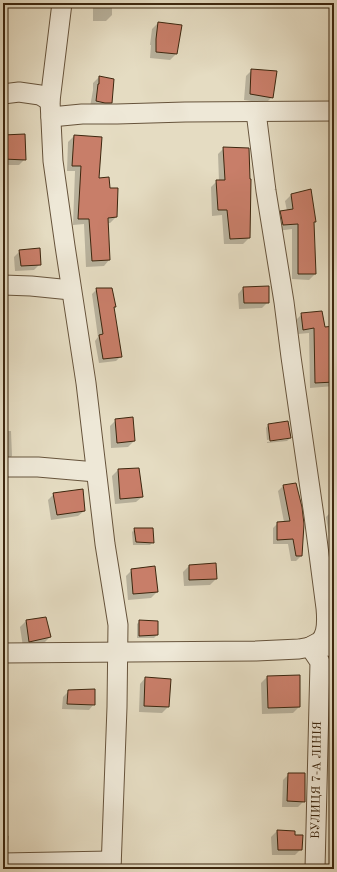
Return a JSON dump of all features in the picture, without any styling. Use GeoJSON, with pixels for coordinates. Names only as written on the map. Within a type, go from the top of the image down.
{"type":"FeatureCollection","features":[{"type":"Feature","properties":{"kind":"street"},"geometry":{"type":"LineString","coordinates":[[3,863],[111,865],[117,707],[118,625],[105,544],[86,383],[53,160],[50,109],[62,3]]}},
{"type":"Feature","properties":{"kind":"street"},"geometry":{"type":"LineString","coordinates":[[3,94],[19,92],[40,95],[50,109],[82,114],[334,111]]}},
{"type":"Feature","properties":{"kind":"street"},"geometry":{"type":"LineString","coordinates":[[256,112],[326,608],[327,622],[324,636],[319,642],[310,647]]}},
{"type":"Feature","properties":{"kind":"street"},"geometry":{"type":"LineString","coordinates":[[3,285],[72,290]]}},
{"type":"Feature","properties":{"kind":"street"},"geometry":{"type":"LineString","coordinates":[[3,467],[96,472]]}},
{"type":"Feature","properties":{"kind":"street"},"geometry":{"type":"LineString","coordinates":[[3,653],[256,651],[334,646]]}},
{"type":"Feature","properties":{"kind":"street","name":"ВУЛИЦЯ 7-А ЛІНІЯ"},"geometry":{"type":"LineString","coordinates":[[310,647],[320,662],[315,869]]}},
{"type":"Feature","properties":{"kind":"building"},"geometry":{"type":"Polygon","coordinates":[[[158,22],[182,25],[177,54],[156,52],[158,22]]]}},
{"type":"Feature","properties":{"kind":"building"},"geometry":{"type":"Polygon","coordinates":[[[251,69],[277,71],[273,98],[250,94],[251,69]]]}},
{"type":"Feature","properties":{"kind":"building"},"geometry":{"type":"Polygon","coordinates":[[[99,76],[114,79],[112,103],[96,101],[99,76]]]}},
{"type":"Feature","properties":{"kind":"building"},"geometry":{"type":"Polygon","coordinates":[[[25,134],[26,160],[3,159],[3,135],[25,134]]]}},
{"type":"Feature","properties":{"kind":"building"},"geometry":{"type":"Polygon","coordinates":[[[74,135],[102,137],[99,178],[109,177],[110,188],[118,188],[117,217],[108,218],[110,260],[92,261],[89,219],[78,219],[81,166],[72,166],[74,135]]]}},
{"type":"Feature","properties":{"kind":"building"},"geometry":{"type":"Polygon","coordinates":[[[223,147],[249,148],[251,179],[250,238],[230,239],[227,210],[218,210],[216,180],[225,180],[223,147]]]}},
{"type":"Feature","properties":{"kind":"building"},"geometry":{"type":"Polygon","coordinates":[[[311,189],[316,222],[314,222],[316,274],[298,274],[298,224],[283,225],[280,211],[293,209],[291,194],[311,189]]]}},
{"type":"Feature","properties":{"kind":"building"},"geometry":{"type":"Polygon","coordinates":[[[40,248],[41,265],[21,266],[19,250],[40,248]]]}},
{"type":"Feature","properties":{"kind":"building"},"geometry":{"type":"Polygon","coordinates":[[[269,286],[269,303],[244,303],[243,287],[269,286]]]}},
{"type":"Feature","properties":{"kind":"building"},"geometry":{"type":"Polygon","coordinates":[[[96,288],[112,288],[116,307],[114,307],[122,357],[103,359],[99,335],[103,334],[96,288]]]}},
{"type":"Feature","properties":{"kind":"building"},"geometry":{"type":"Polygon","coordinates":[[[322,311],[325,327],[334,326],[334,382],[315,383],[314,328],[303,330],[301,313],[322,311]]]}},
{"type":"Feature","properties":{"kind":"building"},"geometry":{"type":"Polygon","coordinates":[[[133,417],[135,441],[117,443],[115,419],[133,417]]]}},
{"type":"Feature","properties":{"kind":"building"},"geometry":{"type":"Polygon","coordinates":[[[288,421],[291,438],[270,441],[268,424],[288,421]]]}},
{"type":"Feature","properties":{"kind":"building"},"geometry":{"type":"Polygon","coordinates":[[[139,468],[143,497],[120,499],[118,469],[139,468]]]}},
{"type":"Feature","properties":{"kind":"building"},"geometry":{"type":"Polygon","coordinates":[[[296,483],[302,507],[304,524],[302,556],[296,556],[293,539],[277,540],[277,522],[290,521],[283,485],[296,483]]]}},
{"type":"Feature","properties":{"kind":"building"},"geometry":{"type":"Polygon","coordinates":[[[83,489],[85,511],[57,515],[53,493],[83,489]]]}},
{"type":"Feature","properties":{"kind":"building"},"geometry":{"type":"Polygon","coordinates":[[[134,528],[153,528],[154,543],[136,542],[134,528]]]}},
{"type":"Feature","properties":{"kind":"building"},"geometry":{"type":"Polygon","coordinates":[[[216,563],[217,579],[189,580],[189,565],[216,563]]]}},
{"type":"Feature","properties":{"kind":"building"},"geometry":{"type":"Polygon","coordinates":[[[155,566],[158,592],[133,594],[131,569],[155,566]]]}},
{"type":"Feature","properties":{"kind":"building"},"geometry":{"type":"Polygon","coordinates":[[[46,617],[51,637],[29,642],[26,620],[46,617]]]}},
{"type":"Feature","properties":{"kind":"building"},"geometry":{"type":"Polygon","coordinates":[[[139,620],[158,621],[158,635],[139,636],[139,620]]]}},
{"type":"Feature","properties":{"kind":"building"},"geometry":{"type":"Polygon","coordinates":[[[300,675],[300,707],[268,708],[267,676],[300,675]]]}},
{"type":"Feature","properties":{"kind":"building"},"geometry":{"type":"Polygon","coordinates":[[[145,677],[171,679],[169,707],[144,706],[145,677]]]}},
{"type":"Feature","properties":{"kind":"building"},"geometry":{"type":"Polygon","coordinates":[[[95,689],[95,705],[67,704],[68,690],[95,689]]]}},
{"type":"Feature","properties":{"kind":"building"},"geometry":{"type":"Polygon","coordinates":[[[288,773],[305,773],[305,802],[287,801],[288,773]]]}},
{"type":"Feature","properties":{"kind":"building"},"geometry":{"type":"Polygon","coordinates":[[[277,830],[295,831],[295,835],[303,835],[302,850],[278,850],[277,830]]]}}]}
